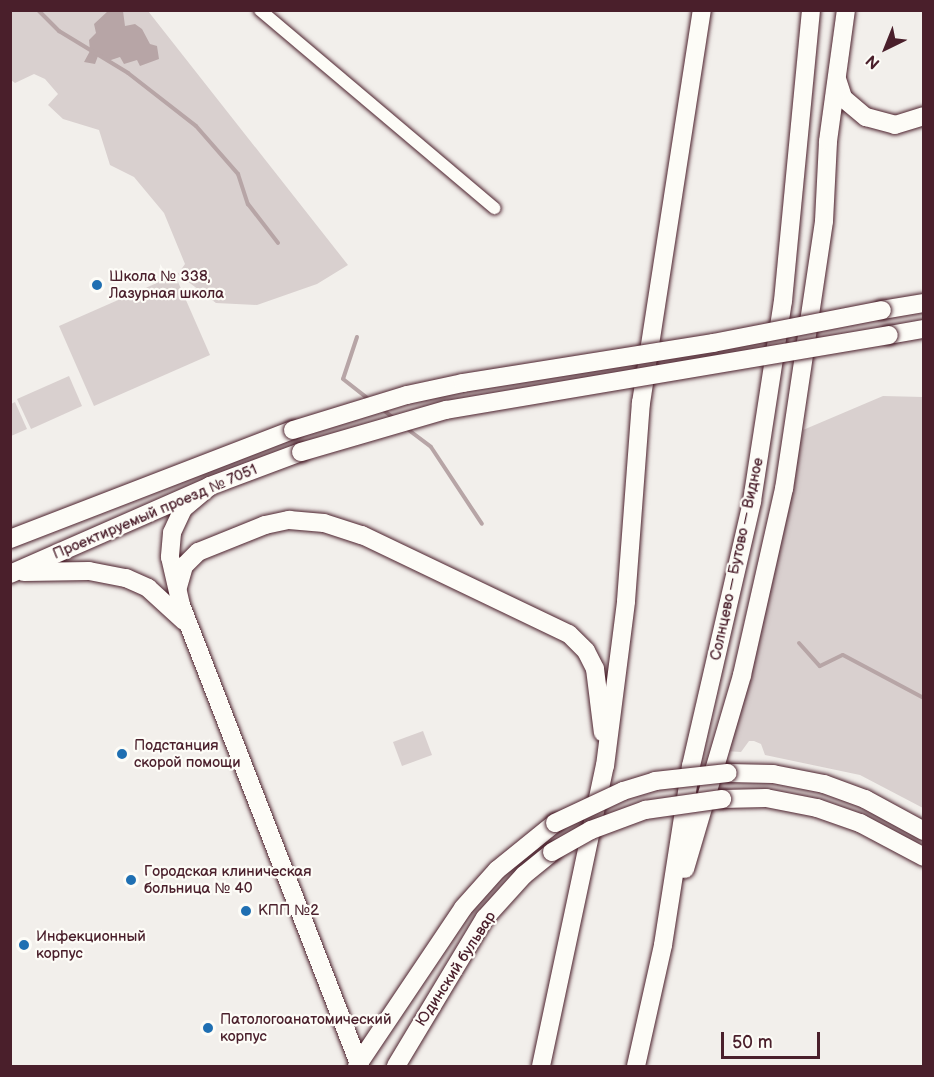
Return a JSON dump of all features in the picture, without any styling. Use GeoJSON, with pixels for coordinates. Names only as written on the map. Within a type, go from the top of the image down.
{"type":"FeatureCollection","features":[{"type":"Feature","properties":{"kind":"main road"},"geometry":{"type":"LineString","coordinates":[[541,1066],[605,766],[626,601],[641,403],[702,10]]}},
{"type":"Feature","properties":{"kind":"main road","name":"Солнцево — Бутово — Видное"},"geometry":{"type":"LineString","coordinates":[[636,1066],[663,945],[692,766],[753,501],[783,302],[810,10]]}},
{"type":"Feature","properties":{"kind":"main road"},"geometry":{"type":"LineString","coordinates":[[663,945],[742,675],[784,489],[824,221],[836,75],[846,10]]}},
{"type":"Feature","properties":{"kind":"main road"},"geometry":{"type":"LineString","coordinates":[[836,75],[843,98],[866,117],[895,125],[924,117]]}},
{"type":"Feature","properties":{"kind":"main road","name":"Проектируемый проезд № 7051"},"geometry":{"type":"LineString","coordinates":[[10,539],[293,430],[407,395],[463,383],[713,343],[924,303]]}},
{"type":"Feature","properties":{"kind":"main road","name":"Проектируемый проезд № 7051"},"geometry":{"type":"LineString","coordinates":[[11,573],[210,486],[301,452],[446,410],[924,329]]}},
{"type":"Feature","properties":{"kind":"main road"},"geometry":{"type":"LineString","coordinates":[[210,486],[183,509],[172,533],[171,557],[177,588],[188,628],[359,1066]]}},
{"type":"Feature","properties":{"kind":"main road"},"geometry":{"type":"LineString","coordinates":[[177,588],[184,566],[198,552],[265,525],[289,520],[324,523],[362,535],[569,634],[586,651],[595,669],[605,766]]}},
{"type":"Feature","properties":{"kind":"main road"},"geometry":{"type":"LineString","coordinates":[[11,573],[89,571],[126,578],[167,603],[188,628]]}},
{"type":"Feature","properties":{"kind":"main road","name":"Юдинский бульвар"},"geometry":{"type":"LineString","coordinates":[[359,1066],[380,1029],[463,908],[497,870],[555,823],[623,791],[655,782],[728,773],[772,774],[824,784],[865,799],[924,831]]}},
{"type":"Feature","properties":{"kind":"main road","name":"Юдинский бульвар"},"geometry":{"type":"LineString","coordinates":[[396,1066],[485,918],[524,875],[552,852],[591,830],[645,810],[722,799],[766,798],[817,808],[860,823],[924,857]]}},
{"type":"Feature","properties":{"kind":"street"},"geometry":{"type":"LineString","coordinates":[[260,10],[494,208]]}},
{"type":"Feature","properties":{"kind":"shaded area"},"geometry":{"type":"Polygon","coordinates":[[[11,11],[148,11],[348,265],[317,284],[257,305],[216,303],[178,274],[185,264],[164,213],[134,177],[110,165],[99,130],[63,119],[48,105],[58,94],[45,79],[34,74],[15,83],[11,80],[11,11]]]}},
{"type":"Feature","properties":{"kind":"shaded area"},"geometry":{"type":"Polygon","coordinates":[[[108,11],[123,11],[125,26],[135,24],[142,29],[150,44],[157,46],[159,59],[140,66],[137,60],[124,64],[120,57],[108,61],[98,56],[95,64],[84,62],[90,51],[89,40],[96,33],[94,24],[108,11]]]}},
{"type":"Feature","properties":{"kind":"shaded area"},"geometry":{"type":"Polygon","coordinates":[[[175,275],[210,355],[94,406],[59,326],[175,275]]]}},
{"type":"Feature","properties":{"kind":"shaded area"},"geometry":{"type":"Polygon","coordinates":[[[69,376],[82,406],[31,429],[17,399],[69,376]]]}},
{"type":"Feature","properties":{"kind":"shaded area"},"geometry":{"type":"Polygon","coordinates":[[[883,396],[923,397],[923,808],[860,775],[765,755],[761,744],[754,741],[749,741],[741,752],[725,751],[783,527],[803,430],[883,396]]]}},
{"type":"Feature","properties":{"kind":"shaded area"},"geometry":{"type":"Polygon","coordinates":[[[15,402],[27,429],[11,436],[11,404],[15,402]]]}},
{"type":"Feature","properties":{"kind":"shaded area"},"geometry":{"type":"Polygon","coordinates":[[[423,731],[432,755],[402,766],[393,742],[423,731]]]}},
{"type":"Feature","properties":{"kind":"waterway"},"geometry":{"type":"LineString","coordinates":[[38,10],[59,31],[128,73],[196,126],[238,174],[248,204],[278,243]]}},
{"type":"Feature","properties":{"kind":"waterway"},"geometry":{"type":"LineString","coordinates":[[357,337],[343,379],[369,399]]}},
{"type":"Feature","properties":{"kind":"waterway"},"geometry":{"type":"LineString","coordinates":[[382,409],[395,419]]}},
{"type":"Feature","properties":{"kind":"waterway"},"geometry":{"type":"LineString","coordinates":[[406,428],[431,447],[482,524]]}},
{"type":"Feature","properties":{"kind":"waterway"},"geometry":{"type":"LineString","coordinates":[[799,643],[820,666],[843,655],[924,698]]}},
{"type":"Feature","properties":{"kind":"place","name":"Школа № 338, Лазурная школа"},"geometry":{"type":"Point","coordinates":[97,285]}},
{"type":"Feature","properties":{"kind":"place","name":"Подстанция скорой помощи"},"geometry":{"type":"Point","coordinates":[122,754]}},
{"type":"Feature","properties":{"kind":"place","name":"Городская клиническая больница № 40"},"geometry":{"type":"Point","coordinates":[131,880]}},
{"type":"Feature","properties":{"kind":"place","name":"КПП №2"},"geometry":{"type":"Point","coordinates":[246,911]}},
{"type":"Feature","properties":{"kind":"place","name":"Инфекционный корпус"},"geometry":{"type":"Point","coordinates":[24,945]}},
{"type":"Feature","properties":{"kind":"place","name":"Патологоанатомический корпус"},"geometry":{"type":"Point","coordinates":[208,1028]}}]}
